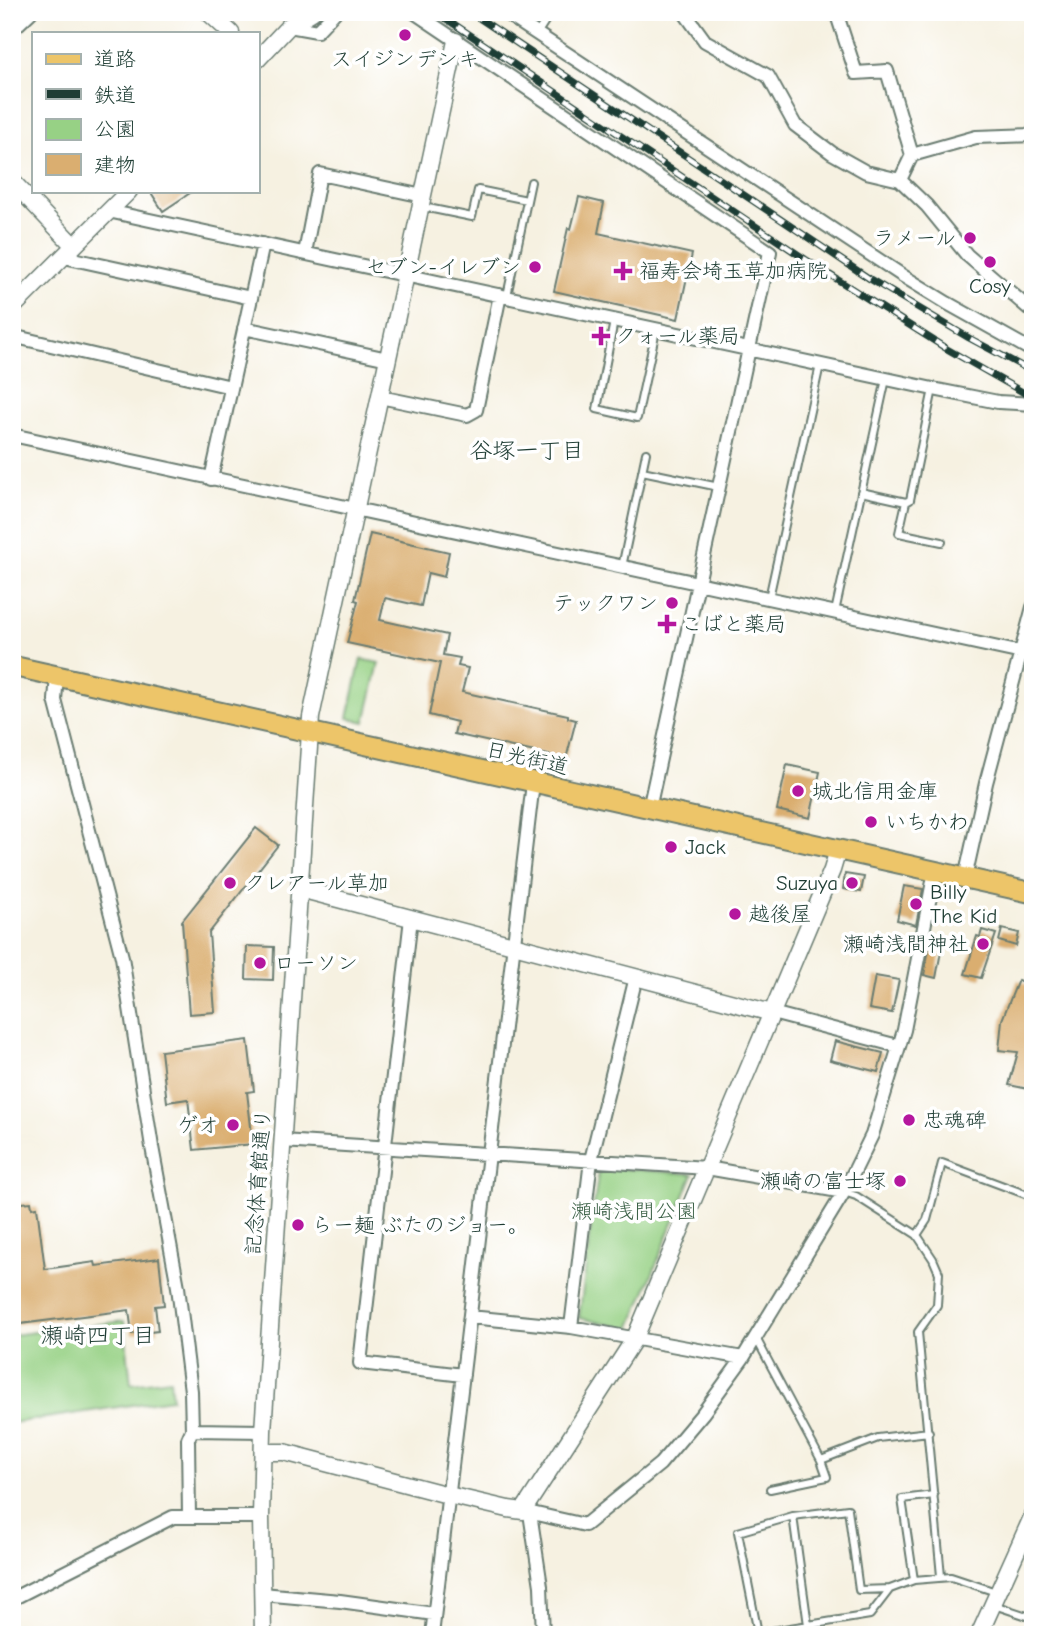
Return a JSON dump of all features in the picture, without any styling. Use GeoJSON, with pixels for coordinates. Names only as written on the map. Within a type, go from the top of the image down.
{"type":"FeatureCollection","features":[{"type":"Feature","properties":{"kind":"main road","name":"日光街道"},"geometry":{"type":"LineString","coordinates":[[12,666],[1033,893]]}},
{"type":"Feature","properties":{"kind":"street"},"geometry":{"type":"LineString","coordinates":[[12,30],[32,12]]}},
{"type":"Feature","properties":{"kind":"street"},"geometry":{"type":"LineString","coordinates":[[208,12],[230,32]]}},
{"type":"Feature","properties":{"kind":"street"},"geometry":{"type":"LineString","coordinates":[[259,58],[294,19],[312,12]]}},
{"type":"Feature","properties":{"kind":"street"},"geometry":{"type":"LineString","coordinates":[[294,19],[317,30],[335,12]]}},
{"type":"Feature","properties":{"kind":"street"},"geometry":{"type":"LineString","coordinates":[[414,12],[770,252],[649,809]]}},
{"type":"Feature","properties":{"kind":"street"},"geometry":{"type":"LineString","coordinates":[[504,12],[903,275],[1033,351]]}},
{"type":"Feature","properties":{"kind":"street"},"geometry":{"type":"LineString","coordinates":[[684,12],[705,41],[768,76],[795,125],[832,153],[866,172],[900,180],[927,206],[967,255],[1033,312]]}},
{"type":"Feature","properties":{"kind":"street"},"geometry":{"type":"LineString","coordinates":[[836,12],[856,73],[887,71],[912,155],[900,180]]}},
{"type":"Feature","properties":{"kind":"street","name":"記念体育館通り"},"geometry":{"type":"LineString","coordinates":[[263,1635],[263,1431],[309,733],[457,41]]}},
{"type":"Feature","properties":{"kind":"street"},"geometry":{"type":"LineString","coordinates":[[912,155],[976,137],[1033,135]]}},
{"type":"Feature","properties":{"kind":"street"},"geometry":{"type":"LineString","coordinates":[[305,253],[320,174],[422,201]]}},
{"type":"Feature","properties":{"kind":"street"},"geometry":{"type":"LineString","coordinates":[[12,181],[69,251],[251,298]]}},
{"type":"Feature","properties":{"kind":"street"},"geometry":{"type":"LineString","coordinates":[[12,308],[128,192]]}},
{"type":"Feature","properties":{"kind":"street"},"geometry":{"type":"LineString","coordinates":[[108,211],[933,389],[998,402],[1033,404]]}},
{"type":"Feature","properties":{"kind":"street"},"geometry":{"type":"LineString","coordinates":[[211,479],[263,244]]}},
{"type":"Feature","properties":{"kind":"street"},"geometry":{"type":"LineString","coordinates":[[380,397],[467,415],[476,411],[503,296]]}},
{"type":"Feature","properties":{"kind":"street"},"geometry":{"type":"LineString","coordinates":[[244,328],[388,359]]}},
{"type":"Feature","properties":{"kind":"street"},"geometry":{"type":"LineString","coordinates":[[12,336],[231,387]]}},
{"type":"Feature","properties":{"kind":"street"},"geometry":{"type":"LineString","coordinates":[[12,435],[1022,653]]}},
{"type":"Feature","properties":{"kind":"street"},"geometry":{"type":"LineString","coordinates":[[965,878],[989,772],[1033,607]]}},
{"type":"Feature","properties":{"kind":"street"},"geometry":{"type":"LineString","coordinates":[[57,676],[55,700],[122,957],[152,1147],[178,1287],[191,1391],[192,1430],[188,1439],[189,1517]]}},
{"type":"Feature","properties":{"kind":"street"},"geometry":{"type":"LineString","coordinates":[[432,1635],[533,783]]}},
{"type":"Feature","properties":{"kind":"street"},"geometry":{"type":"LineString","coordinates":[[543,1635],[541,1586],[526,1512],[635,1338],[832,870],[838,850]]}},
{"type":"Feature","properties":{"kind":"street"},"geometry":{"type":"LineString","coordinates":[[263,1452],[284,1452],[448,1495],[585,1525],[660,1464],[703,1413],[743,1358],[844,1192],[872,1135],[904,1030],[935,872]]}},
{"type":"Feature","properties":{"kind":"street"},"geometry":{"type":"LineString","coordinates":[[300,889],[898,1046]]}},
{"type":"Feature","properties":{"kind":"street"},"geometry":{"type":"LineString","coordinates":[[411,918],[360,1363],[463,1375]]}},
{"type":"Feature","properties":{"kind":"street"},"geometry":{"type":"LineString","coordinates":[[571,1327],[591,1160],[636,977]]}},
{"type":"Feature","properties":{"kind":"street"},"geometry":{"type":"LineString","coordinates":[[282,1141],[707,1168],[844,1192]]}},
{"type":"Feature","properties":{"kind":"street"},"geometry":{"type":"LineString","coordinates":[[470,1317],[571,1327],[743,1358]]}},
{"type":"Feature","properties":{"kind":"street"},"geometry":{"type":"LineString","coordinates":[[192,1430],[263,1431]]}},
{"type":"Feature","properties":{"kind":"street"},"geometry":{"type":"LineString","coordinates":[[979,1635],[1033,1516]]}},
{"type":"Feature","properties":{"kind":"street"},"geometry":{"type":"LineString","coordinates":[[12,1599],[173,1517],[261,1517]]}},
{"type":"Feature","properties":{"kind":"street"},"geometry":{"type":"LineString","coordinates":[[262,1594],[434,1614]]}},
{"type":"Feature","properties":{"kind":"lane"},"geometry":{"type":"LineString","coordinates":[[540,29],[551,12]]}},
{"type":"Feature","properties":{"kind":"lane"},"geometry":{"type":"LineString","coordinates":[[503,296],[531,182]]}},
{"type":"Feature","properties":{"kind":"lane"},"geometry":{"type":"LineString","coordinates":[[422,201],[472,217],[478,190],[527,200]]}},
{"type":"Feature","properties":{"kind":"lane"},"geometry":{"type":"LineString","coordinates":[[614,321],[597,409],[637,418],[656,330]]}},
{"type":"Feature","properties":{"kind":"lane"},"geometry":{"type":"LineString","coordinates":[[769,598],[820,365]]}},
{"type":"Feature","properties":{"kind":"lane"},"geometry":{"type":"LineString","coordinates":[[835,612],[886,379]]}},
{"type":"Feature","properties":{"kind":"lane"},"geometry":{"type":"LineString","coordinates":[[933,389],[900,533],[942,542]]}},
{"type":"Feature","properties":{"kind":"lane"},"geometry":{"type":"LineString","coordinates":[[622,567],[646,453]]}},
{"type":"Feature","properties":{"kind":"lane"},"geometry":{"type":"LineString","coordinates":[[642,471],[719,487]]}},
{"type":"Feature","properties":{"kind":"lane"},"geometry":{"type":"LineString","coordinates":[[861,492],[906,502]]}},
{"type":"Feature","properties":{"kind":"lane"},"geometry":{"type":"LineString","coordinates":[[917,1236],[927,1220],[942,1163],[1033,1197]]}},
{"type":"Feature","properties":{"kind":"lane"},"geometry":{"type":"LineString","coordinates":[[844,1192],[856,1196],[917,1236],[939,1273],[936,1305],[918,1332],[942,1576]]}},
{"type":"Feature","properties":{"kind":"lane"},"geometry":{"type":"LineString","coordinates":[[755,1336],[821,1460],[827,1477],[770,1489]]}},
{"type":"Feature","properties":{"kind":"lane"},"geometry":{"type":"LineString","coordinates":[[821,1460],[878,1438],[929,1432]]}},
{"type":"Feature","properties":{"kind":"lane"},"geometry":{"type":"LineString","coordinates":[[914,1580],[902,1499],[934,1495]]}},
{"type":"Feature","properties":{"kind":"lane"},"geometry":{"type":"LineString","coordinates":[[758,1633],[738,1532],[793,1516],[848,1509],[859,1590],[890,1589],[914,1580],[942,1576],[975,1583],[995,1598],[1033,1618]]}},
{"type":"Feature","properties":{"kind":"lane"},"geometry":{"type":"LineString","coordinates":[[793,1516],[808,1625]]}},
{"type":"Feature","properties":{"kind":"lane"},"geometry":{"type":"LineString","coordinates":[[747,1635],[870,1615],[890,1589]]}},
{"type":"Feature","properties":{"kind":"green space"},"geometry":{"type":"Polygon","coordinates":[[[361,659],[379,663],[365,722],[348,718],[361,659]]]}},
{"type":"Feature","properties":{"kind":"green space","name":"瀬崎浅間公園"},"geometry":{"type":"Polygon","coordinates":[[[599,1167],[693,1174],[630,1329],[579,1318],[599,1167]]]}},
{"type":"Feature","properties":{"kind":"green space"},"geometry":{"type":"Polygon","coordinates":[[[124,1321],[131,1384],[170,1379],[172,1399],[12,1423],[12,1335],[124,1321]]]}},
{"type":"Feature","properties":{"kind":"building"},"geometry":{"type":"Polygon","coordinates":[[[151,192],[192,192],[163,211],[151,192]]]}},
{"type":"Feature","properties":{"kind":"building"},"geometry":{"type":"Polygon","coordinates":[[[579,197],[604,203],[598,233],[692,254],[678,319],[554,291],[568,228],[571,229],[579,197]]]}},
{"type":"Feature","properties":{"kind":"building"},"geometry":{"type":"Polygon","coordinates":[[[370,534],[449,552],[444,577],[428,573],[421,606],[385,598],[380,620],[447,635],[443,655],[460,658],[458,666],[468,668],[462,692],[568,715],[568,718],[576,720],[566,759],[454,734],[457,722],[429,715],[440,663],[347,643],[370,534]]]}},
{"type":"Feature","properties":{"kind":"building"},"geometry":{"type":"Polygon","coordinates":[[[787,765],[820,772],[810,818],[777,810],[787,765]]]}},
{"type":"Feature","properties":{"kind":"building","name":"クレアール草加"},"geometry":{"type":"Polygon","coordinates":[[[256,828],[278,845],[209,933],[215,1012],[189,1014],[182,921],[256,828]]]}},
{"type":"Feature","properties":{"kind":"building"},"geometry":{"type":"Polygon","coordinates":[[[845,874],[864,877],[861,892],[843,889],[845,874]]]}},
{"type":"Feature","properties":{"kind":"building"},"geometry":{"type":"Polygon","coordinates":[[[904,886],[923,889],[916,925],[897,920],[904,886]]]}},
{"type":"Feature","properties":{"kind":"building"},"geometry":{"type":"Polygon","coordinates":[[[1002,929],[1019,933],[1016,946],[999,941],[1002,929]]]}},
{"type":"Feature","properties":{"kind":"building"},"geometry":{"type":"Polygon","coordinates":[[[982,930],[996,934],[981,978],[965,974],[977,936],[980,937],[982,930]]]}},
{"type":"Feature","properties":{"kind":"building"},"geometry":{"type":"Polygon","coordinates":[[[930,944],[942,946],[936,978],[924,975],[930,944]]]}},
{"type":"Feature","properties":{"kind":"building","name":"ローソン"},"geometry":{"type":"Polygon","coordinates":[[[247,946],[274,947],[273,980],[246,979],[247,946]]]}},
{"type":"Feature","properties":{"kind":"building"},"geometry":{"type":"Polygon","coordinates":[[[875,976],[899,980],[892,1013],[869,1009],[875,976]]]}},
{"type":"Feature","properties":{"kind":"building"},"geometry":{"type":"Polygon","coordinates":[[[1018,980],[1033,987],[1033,1090],[1009,1085],[1018,1052],[999,1050],[1002,1020],[1018,980]]]}},
{"type":"Feature","properties":{"kind":"building"},"geometry":{"type":"Polygon","coordinates":[[[248,1040],[254,1091],[247,1092],[253,1144],[194,1150],[188,1099],[167,1102],[161,1051],[248,1040]]]}},
{"type":"Feature","properties":{"kind":"building"},"geometry":{"type":"Polygon","coordinates":[[[835,1041],[883,1053],[878,1072],[830,1060],[835,1041]]]}},
{"type":"Feature","properties":{"kind":"building"},"geometry":{"type":"Polygon","coordinates":[[[31,1202],[32,1208],[37,1207],[45,1269],[95,1262],[96,1266],[159,1258],[164,1305],[155,1306],[158,1331],[132,1334],[129,1310],[12,1325],[12,1204],[31,1202]]]}},
{"type":"Feature","properties":{"kind":"railway"},"geometry":{"type":"LineString","coordinates":[[436,12],[805,259],[947,349],[1033,398]]}},
{"type":"Feature","properties":{"kind":"railway"},"geometry":{"type":"LineString","coordinates":[[470,12],[870,279],[969,338],[1033,372]]}},
{"type":"Feature","properties":{"kind":"place","name":"スイジンデンキ"},"geometry":{"type":"Point","coordinates":[405,35]}},
{"type":"Feature","properties":{"kind":"place","name":"ラメール"},"geometry":{"type":"Point","coordinates":[970,238]}},
{"type":"Feature","properties":{"kind":"place","name":"Cosy"},"geometry":{"type":"Point","coordinates":[990,262]}},
{"type":"Feature","properties":{"kind":"place","name":"セブン-イレブン"},"geometry":{"type":"Point","coordinates":[535,267]}},
{"type":"Feature","properties":{"kind":"place","name":"福寿会埼玉草加病院"},"geometry":{"type":"Point","coordinates":[623,271]}},
{"type":"Feature","properties":{"kind":"place","name":"クォール薬局"},"geometry":{"type":"Point","coordinates":[601,336]}},
{"type":"Feature","properties":{"kind":"place","name":"テックワン"},"geometry":{"type":"Point","coordinates":[672,603]}},
{"type":"Feature","properties":{"kind":"place","name":"こばと薬局"},"geometry":{"type":"Point","coordinates":[667,624]}},
{"type":"Feature","properties":{"kind":"place","name":"城北信用金庫"},"geometry":{"type":"Point","coordinates":[798,791]}},
{"type":"Feature","properties":{"kind":"place","name":"いちかわ"},"geometry":{"type":"Point","coordinates":[871,822]}},
{"type":"Feature","properties":{"kind":"place","name":"Jack"},"geometry":{"type":"Point","coordinates":[671,847]}},
{"type":"Feature","properties":{"kind":"place","name":"クレアール草加"},"geometry":{"type":"Point","coordinates":[230,883]}},
{"type":"Feature","properties":{"kind":"place","name":"Suzuya"},"geometry":{"type":"Point","coordinates":[852,883]}},
{"type":"Feature","properties":{"kind":"place","name":"Billy The Kid"},"geometry":{"type":"Point","coordinates":[916,904]}},
{"type":"Feature","properties":{"kind":"place","name":"越後屋"},"geometry":{"type":"Point","coordinates":[735,914]}},
{"type":"Feature","properties":{"kind":"place","name":"瀬崎浅間神社"},"geometry":{"type":"Point","coordinates":[983,944]}},
{"type":"Feature","properties":{"kind":"place","name":"ローソン"},"geometry":{"type":"Point","coordinates":[260,963]}},
{"type":"Feature","properties":{"kind":"place","name":"忠魂碑"},"geometry":{"type":"Point","coordinates":[909,1120]}},
{"type":"Feature","properties":{"kind":"place","name":"ゲオ"},"geometry":{"type":"Point","coordinates":[233,1125]}},
{"type":"Feature","properties":{"kind":"place","name":"瀬崎の富士塚"},"geometry":{"type":"Point","coordinates":[900,1181]}},
{"type":"Feature","properties":{"kind":"place","name":"らー麺 ぶたのジョー。"},"geometry":{"type":"Point","coordinates":[298,1225]}},
{"type":"Feature","properties":{"kind":"district","name":"谷塚一丁目"},"geometry":{"type":"Point","coordinates":[527,450]}},
{"type":"Feature","properties":{"kind":"district","name":"瀬崎四丁目"},"geometry":{"type":"Point","coordinates":[98,1335]}}]}
